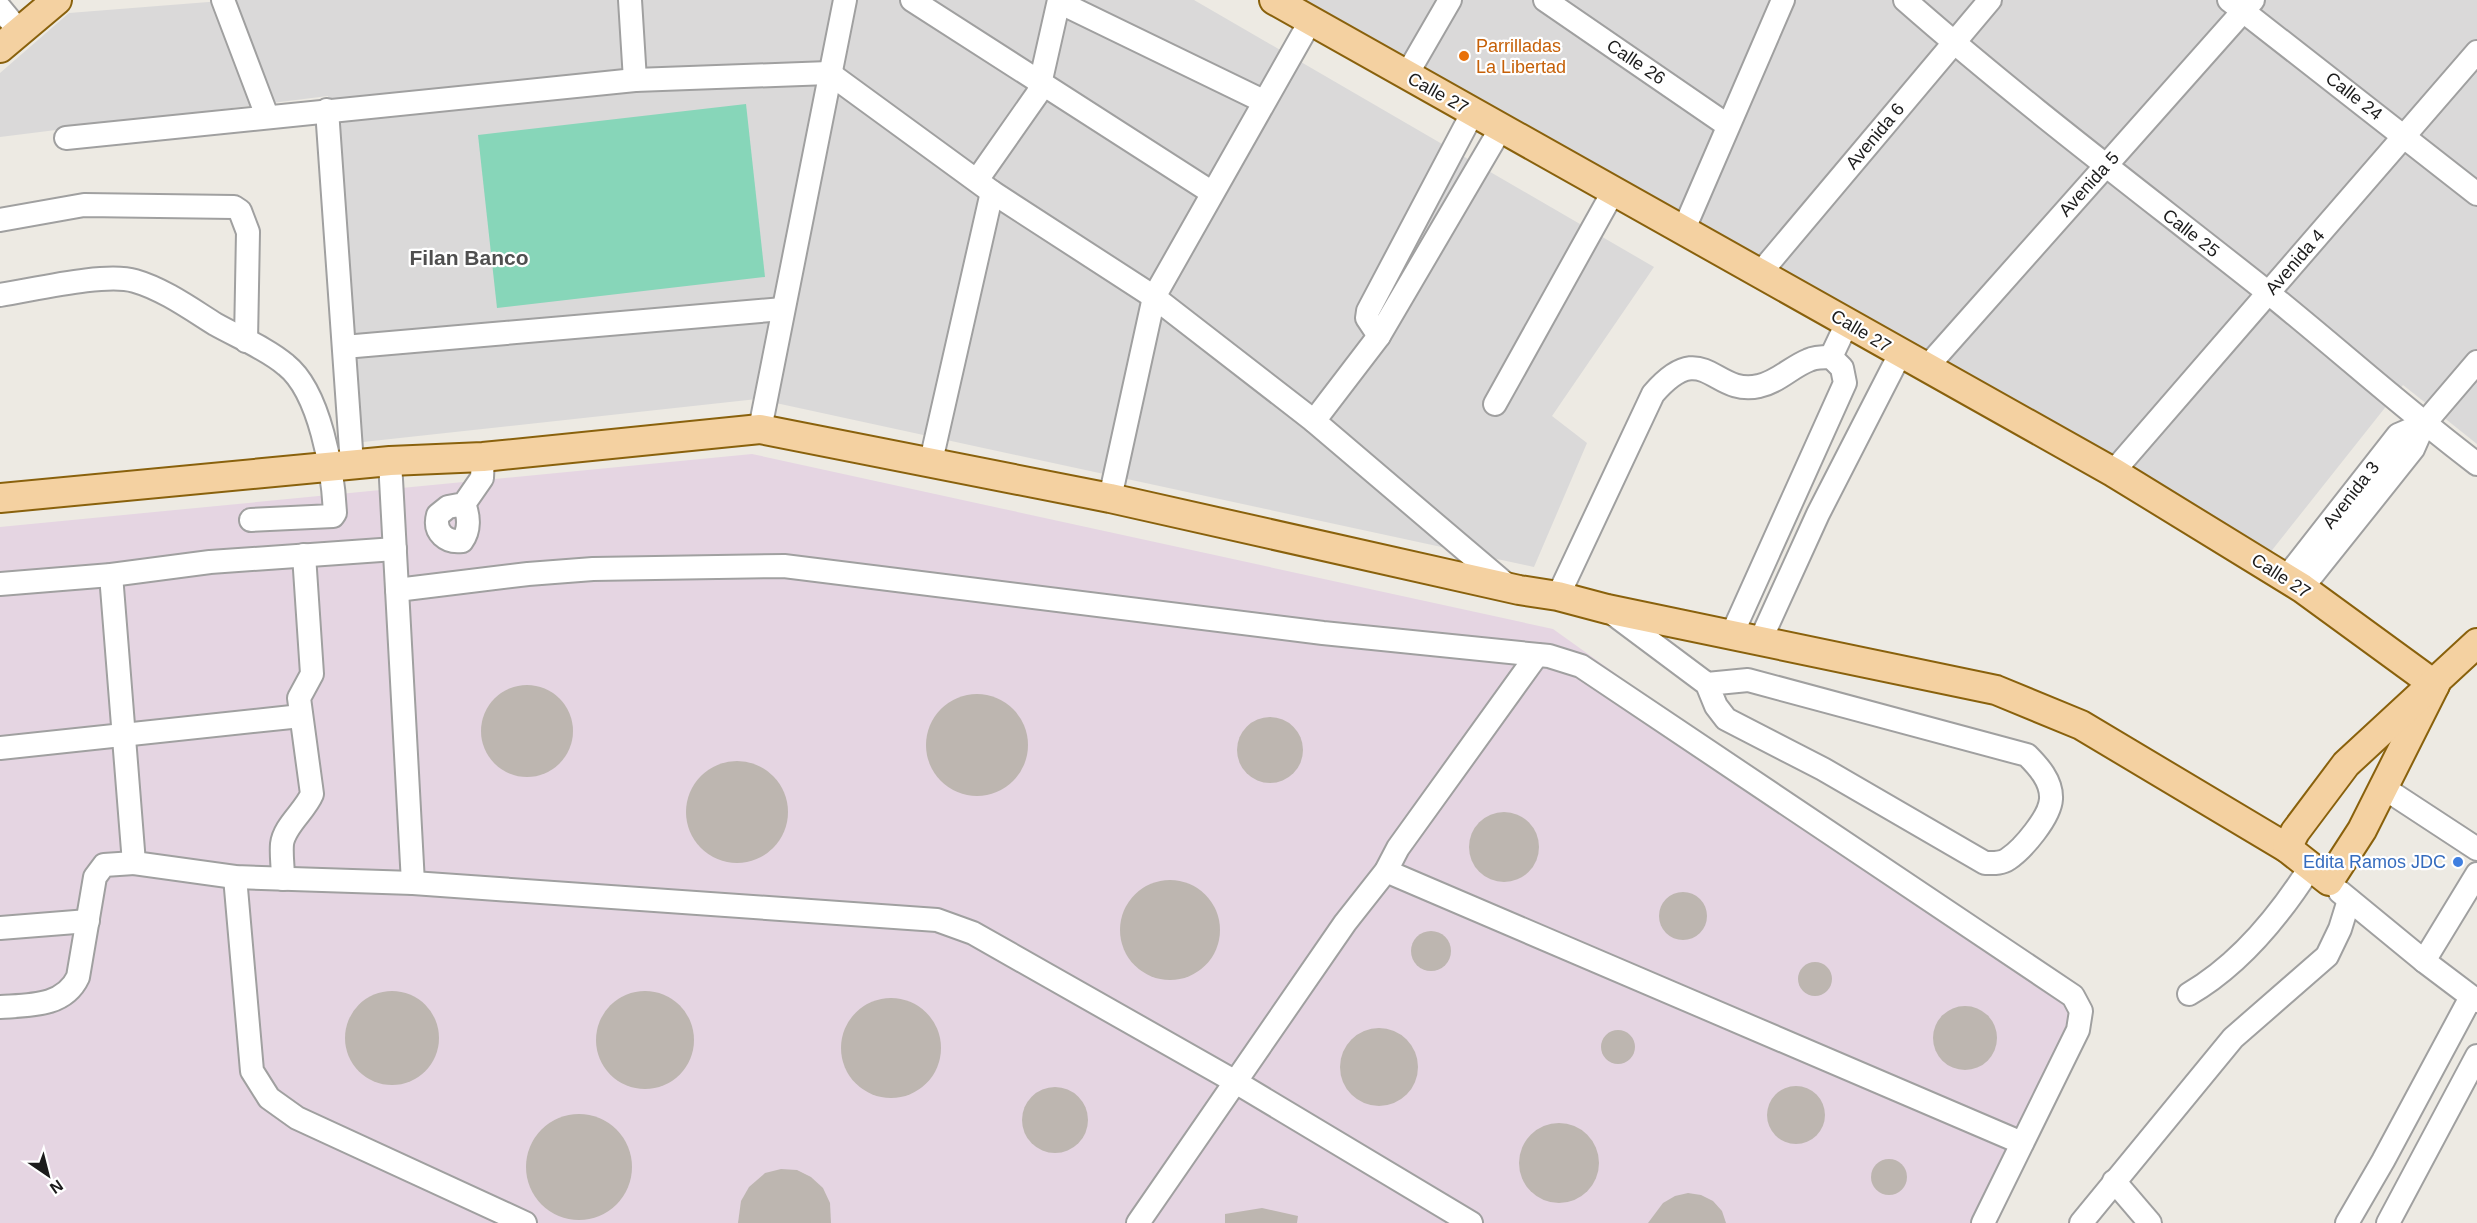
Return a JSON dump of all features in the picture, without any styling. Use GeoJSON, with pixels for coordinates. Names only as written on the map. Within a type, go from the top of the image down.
{"type":"FeatureCollection","features":[{"type":"Feature","properties":{"kind":"main road"},"geometry":{"type":"LineString","coordinates":[[10,39],[57,0]]}},
{"type":"Feature","properties":{"kind":"main road","name":"Calle 27"},"geometry":{"type":"LineString","coordinates":[[1274,0],[2113,472],[2443,676]]}},
{"type":"Feature","properties":{"kind":"main road"},"geometry":{"type":"LineString","coordinates":[[0,498],[341,465],[483,456],[760,429],[1110,498],[1510,588],[1558,596],[1606,609],[1761,639],[1996,690],[2081,725],[2287,848],[2329,882],[2354,845],[2443,676]]}},
{"type":"Feature","properties":{"kind":"main road"},"geometry":{"type":"LineString","coordinates":[[2287,848],[2295,832],[2346,764],[2477,643]]}},
{"type":"Feature","properties":{"kind":"street"},"geometry":{"type":"LineString","coordinates":[[224,0],[267,116]]}},
{"type":"Feature","properties":{"kind":"street"},"geometry":{"type":"LineString","coordinates":[[630,0],[635,80]]}},
{"type":"Feature","properties":{"kind":"street"},"geometry":{"type":"LineString","coordinates":[[760,429],[845,0]]}},
{"type":"Feature","properties":{"kind":"street"},"geometry":{"type":"LineString","coordinates":[[912,0],[1211,192]]}},
{"type":"Feature","properties":{"kind":"street"},"geometry":{"type":"LineString","coordinates":[[1406,76],[1450,0]]}},
{"type":"Feature","properties":{"kind":"street","name":"Calle 26"},"geometry":{"type":"LineString","coordinates":[[1545,0],[1727,125]]}},
{"type":"Feature","properties":{"kind":"street"},"geometry":{"type":"LineString","coordinates":[[1684,229],[1727,125],[1784,0]]}},
{"type":"Feature","properties":{"kind":"street","name":"Calle 25"},"geometry":{"type":"LineString","coordinates":[[1905,0],[2105,166],[2268,293],[2424,424],[2477,464]]}},
{"type":"Feature","properties":{"kind":"street","name":"Avenida 6"},"geometry":{"type":"LineString","coordinates":[[1761,272],[1990,0]]}},
{"type":"Feature","properties":{"kind":"street"},"geometry":{"type":"LineString","coordinates":[[931,461],[984,186],[1038,93],[1059,1],[1263,101]]}},
{"type":"Feature","properties":{"kind":"street","name":"Calle 24"},"geometry":{"type":"LineString","coordinates":[[2242,4],[2477,194]]}},
{"type":"Feature","properties":{"kind":"street","name":"Avenida 5"},"geometry":{"type":"LineString","coordinates":[[1926,368],[2105,166],[2242,4]]}},
{"type":"Feature","properties":{"kind":"street"},"geometry":{"type":"LineString","coordinates":[[0,8],[10,39]]}},
{"type":"Feature","properties":{"kind":"street"},"geometry":{"type":"LineString","coordinates":[[1110,498],[1154,297],[1211,192],[1311,20]]}},
{"type":"Feature","properties":{"kind":"street","name":"Avenida 4"},"geometry":{"type":"LineString","coordinates":[[2113,472],[2477,51]]}},
{"type":"Feature","properties":{"kind":"street"},"geometry":{"type":"LineString","coordinates":[[66,138],[635,80],[829,73],[984,186],[1154,297],[1314,421],[1510,588]]}},
{"type":"Feature","properties":{"kind":"street"},"geometry":{"type":"LineString","coordinates":[[251,520],[333,516],[341,465],[344,347],[327,110]]}},
{"type":"Feature","properties":{"kind":"street"},"geometry":{"type":"LineString","coordinates":[[1379,336],[1367,318],[1368,311],[1473,112]]}},
{"type":"Feature","properties":{"kind":"street"},"geometry":{"type":"LineString","coordinates":[[1314,421],[1379,336],[1501,128]]}},
{"type":"Feature","properties":{"kind":"street"},"geometry":{"type":"LineString","coordinates":[[1495,404],[1613,192]]}},
{"type":"Feature","properties":{"kind":"street"},"geometry":{"type":"LineString","coordinates":[[0,220],[84,205],[234,207],[240,211],[248,232],[246,341]]}},
{"type":"Feature","properties":{"kind":"street"},"geometry":{"type":"LineString","coordinates":[[0,295],[101,280],[135,281],[175,300],[287,365],[306,389],[321,431],[341,465]]}},
{"type":"Feature","properties":{"kind":"street"},"geometry":{"type":"LineString","coordinates":[[344,347],[783,309]]}},
{"type":"Feature","properties":{"kind":"street"},"geometry":{"type":"LineString","coordinates":[[1831,357],[1847,323]]}},
{"type":"Feature","properties":{"kind":"street"},"geometry":{"type":"LineString","coordinates":[[1761,639],[1818,514],[1900,354]]}},
{"type":"Feature","properties":{"kind":"street"},"geometry":{"type":"LineString","coordinates":[[1558,596],[1653,394],[1667,378],[1690,367],[1710,372],[1745,389],[1762,386],[1810,359],[1831,357]]}},
{"type":"Feature","properties":{"kind":"street"},"geometry":{"type":"LineString","coordinates":[[1732,634],[1845,383],[1842,368],[1831,357]]}},
{"type":"Feature","properties":{"kind":"street","name":"Avenida 3"},"geometry":{"type":"LineString","coordinates":[[2294,583],[2413,449],[2424,424],[2477,362]]}},
{"type":"Feature","properties":{"kind":"street"},"geometry":{"type":"LineString","coordinates":[[465,504],[482,478],[483,456]]}},
{"type":"Feature","properties":{"kind":"street"},"geometry":{"type":"LineString","coordinates":[[390,461],[413,883]]}},
{"type":"Feature","properties":{"kind":"street"},"geometry":{"type":"LineString","coordinates":[[0,584],[111,575],[210,562],[395,549]]}},
{"type":"Feature","properties":{"kind":"street"},"geometry":{"type":"LineString","coordinates":[[283,879],[282,842],[291,825],[306,808],[312,794],[299,698],[312,674],[304,555]]}},
{"type":"Feature","properties":{"kind":"street"},"geometry":{"type":"LineString","coordinates":[[397,590],[528,574],[593,569],[784,566],[1323,633],[1537,655],[1581,666],[2073,996],[2081,1011],[2078,1030],[1983,1223]]}},
{"type":"Feature","properties":{"kind":"street"},"geometry":{"type":"LineString","coordinates":[[111,575],[134,862]]}},
{"type":"Feature","properties":{"kind":"street"},"geometry":{"type":"LineString","coordinates":[[1606,609],[1707,684],[1716,706],[1726,719],[1823,769],[1985,863],[1999,864],[2008,859],[2046,817],[2051,798],[2043,770],[2027,754],[1748,680],[1707,684]]}},
{"type":"Feature","properties":{"kind":"street"},"geometry":{"type":"LineString","coordinates":[[1138,1223],[1234,1081],[1345,923],[1386,871],[1398,848],[1537,655]]}},
{"type":"Feature","properties":{"kind":"street"},"geometry":{"type":"LineString","coordinates":[[0,748],[301,716]]}},
{"type":"Feature","properties":{"kind":"street"},"geometry":{"type":"LineString","coordinates":[[2384,788],[2477,849]]}},
{"type":"Feature","properties":{"kind":"street"},"geometry":{"type":"LineString","coordinates":[[0,1007],[40,1005],[73,989],[78,977],[94,877],[104,865],[134,862],[236,877],[413,883],[937,920],[974,933],[1234,1081],[1471,1223]]}},
{"type":"Feature","properties":{"kind":"street"},"geometry":{"type":"LineString","coordinates":[[1386,871],[2022,1143]]}},
{"type":"Feature","properties":{"kind":"street"},"geometry":{"type":"LineString","coordinates":[[2424,961],[2477,874]]}},
{"type":"Feature","properties":{"kind":"street"},"geometry":{"type":"LineString","coordinates":[[236,877],[252,1071],[269,1098],[297,1118],[525,1223]]}},
{"type":"Feature","properties":{"kind":"street"},"geometry":{"type":"LineString","coordinates":[[2329,882],[2424,961],[2474,999],[2347,1223]]}},
{"type":"Feature","properties":{"kind":"street"},"geometry":{"type":"LineString","coordinates":[[2189,994],[2238,957],[2275,916],[2329,882]]}},
{"type":"Feature","properties":{"kind":"street"},"geometry":{"type":"LineString","coordinates":[[2081,1223],[2233,1038],[2327,956],[2340,929],[2329,882]]}},
{"type":"Feature","properties":{"kind":"street"},"geometry":{"type":"LineString","coordinates":[[0,928],[88,921]]}},
{"type":"Feature","properties":{"kind":"street"},"geometry":{"type":"LineString","coordinates":[[2388,1223],[2477,1056]]}},
{"type":"Feature","properties":{"kind":"street"},"geometry":{"type":"LineString","coordinates":[[2114,1181],[2150,1223]]}},
{"type":"Feature","properties":{"kind":"shaded area"},"geometry":{"type":"Polygon","coordinates":[[[234,0],[1194,0],[1654,267],[1552,416],[1587,443],[1534,567],[757,399],[363,442],[328,96],[0,137],[0,73],[69,13],[234,0]]]}},
{"type":"Feature","properties":{"kind":"shaded area"},"geometry":{"type":"Polygon","coordinates":[[[1294,0],[2477,0],[2477,444],[2403,385],[2269,554],[1294,0]]]}},
{"type":"Feature","properties":{"kind":"shaded area"},"geometry":{"type":"Polygon","coordinates":[[[752,454],[1553,629],[2078,1004],[1971,1223],[0,1223],[0,527],[752,454]]]}},
{"type":"Feature","properties":{"kind":"green space"},"geometry":{"type":"Polygon","coordinates":[[[746,104],[765,277],[497,308],[478,135],[746,104]]]}},
{"type":"Feature","properties":{"kind":"building"},"geometry":{"type":"Polygon","coordinates":[[[527,685],[545,688],[560,698],[570,713],[573,731],[570,749],[560,764],[545,774],[527,777],[509,774],[494,764],[484,749],[481,731],[484,713],[494,698],[509,688],[527,685]]]}},
{"type":"Feature","properties":{"kind":"building"},"geometry":{"type":"Polygon","coordinates":[[[977,694],[996,698],[1013,709],[1024,726],[1028,745],[1024,764],[1013,781],[996,792],[977,796],[958,792],[941,781],[930,764],[926,745],[930,726],[941,709],[958,698],[977,694]]]}},
{"type":"Feature","properties":{"kind":"building"},"geometry":{"type":"Polygon","coordinates":[[[1270,717],[1282,720],[1293,727],[1300,738],[1303,750],[1300,762],[1293,773],[1282,780],[1270,783],[1258,780],[1247,773],[1240,762],[1237,750],[1240,738],[1247,727],[1258,720],[1270,717]]]}},
{"type":"Feature","properties":{"kind":"building"},"geometry":{"type":"Polygon","coordinates":[[[737,761],[757,765],[773,776],[784,792],[788,812],[784,832],[773,848],[757,859],[737,863],[717,859],[701,848],[690,832],[686,812],[690,792],[701,776],[717,765],[737,761]]]}},
{"type":"Feature","properties":{"kind":"building"},"geometry":{"type":"Polygon","coordinates":[[[1504,812],[1517,815],[1529,822],[1536,834],[1539,847],[1536,860],[1529,872],[1517,879],[1504,882],[1491,879],[1479,872],[1472,860],[1469,847],[1472,834],[1479,822],[1491,815],[1504,812]]]}},
{"type":"Feature","properties":{"kind":"building"},"geometry":{"type":"Polygon","coordinates":[[[1170,880],[1189,884],[1205,895],[1216,911],[1220,930],[1216,949],[1205,965],[1189,976],[1170,980],[1151,976],[1135,965],[1124,949],[1120,930],[1124,911],[1135,895],[1151,884],[1170,880]]]}},
{"type":"Feature","properties":{"kind":"building"},"geometry":{"type":"Polygon","coordinates":[[[1683,892],[1700,899],[1707,916],[1700,933],[1683,940],[1666,933],[1659,916],[1666,899],[1683,892]]]}},
{"type":"Feature","properties":{"kind":"building"},"geometry":{"type":"Polygon","coordinates":[[[1431,931],[1445,937],[1451,951],[1445,965],[1431,971],[1417,965],[1411,951],[1417,937],[1431,931]]]}},
{"type":"Feature","properties":{"kind":"building"},"geometry":{"type":"Polygon","coordinates":[[[1815,962],[1827,967],[1832,979],[1827,991],[1815,996],[1803,991],[1798,979],[1803,967],[1815,962]]]}},
{"type":"Feature","properties":{"kind":"building"},"geometry":{"type":"Polygon","coordinates":[[[392,991],[410,995],[425,1005],[435,1020],[439,1038],[435,1056],[425,1071],[410,1081],[392,1085],[374,1081],[359,1071],[349,1056],[345,1038],[349,1020],[359,1005],[374,995],[392,991]]]}},
{"type":"Feature","properties":{"kind":"building"},"geometry":{"type":"Polygon","coordinates":[[[645,991],[664,995],[680,1005],[690,1021],[694,1040],[690,1059],[680,1075],[664,1085],[645,1089],[626,1085],[610,1075],[600,1059],[596,1040],[600,1021],[610,1005],[626,995],[645,991]]]}},
{"type":"Feature","properties":{"kind":"building"},"geometry":{"type":"Polygon","coordinates":[[[891,998],[910,1001],[927,1012],[938,1029],[941,1048],[938,1067],[927,1084],[910,1095],[891,1098],[872,1095],[855,1084],[844,1067],[841,1048],[844,1029],[855,1012],[872,1001],[891,998]]]}},
{"type":"Feature","properties":{"kind":"building"},"geometry":{"type":"Polygon","coordinates":[[[1965,1006],[1983,1012],[1991,1020],[1997,1038],[1991,1056],[1983,1064],[1965,1070],[1947,1064],[1939,1056],[1933,1038],[1939,1020],[1947,1012],[1965,1006]]]}},
{"type":"Feature","properties":{"kind":"building"},"geometry":{"type":"Polygon","coordinates":[[[1379,1028],[1394,1031],[1406,1040],[1415,1052],[1418,1067],[1415,1082],[1406,1094],[1394,1103],[1379,1106],[1364,1103],[1352,1094],[1343,1082],[1340,1067],[1343,1052],[1352,1040],[1364,1031],[1379,1028]]]}},
{"type":"Feature","properties":{"kind":"building"},"geometry":{"type":"Polygon","coordinates":[[[1618,1030],[1630,1035],[1635,1047],[1630,1059],[1618,1064],[1606,1059],[1601,1047],[1606,1035],[1618,1030]]]}},
{"type":"Feature","properties":{"kind":"building"},"geometry":{"type":"Polygon","coordinates":[[[1790,1086],[1802,1086],[1817,1094],[1825,1109],[1825,1121],[1817,1136],[1802,1144],[1790,1144],[1775,1136],[1767,1121],[1767,1109],[1775,1094],[1790,1086]]]}},
{"type":"Feature","properties":{"kind":"building"},"geometry":{"type":"Polygon","coordinates":[[[1049,1087],[1061,1087],[1079,1096],[1086,1107],[1088,1120],[1086,1133],[1079,1144],[1068,1151],[1049,1153],[1036,1148],[1027,1139],[1022,1126],[1022,1114],[1027,1101],[1036,1092],[1049,1087]]]}},
{"type":"Feature","properties":{"kind":"building"},"geometry":{"type":"Polygon","coordinates":[[[579,1114],[599,1118],[617,1129],[628,1147],[632,1167],[628,1187],[617,1205],[599,1216],[579,1220],[559,1216],[541,1205],[530,1187],[526,1167],[530,1147],[541,1129],[559,1118],[579,1114]]]}},
{"type":"Feature","properties":{"kind":"building"},"geometry":{"type":"Polygon","coordinates":[[[1559,1123],[1574,1126],[1587,1135],[1596,1148],[1599,1163],[1596,1178],[1587,1191],[1574,1200],[1559,1203],[1544,1200],[1531,1191],[1522,1178],[1519,1163],[1522,1148],[1531,1135],[1544,1126],[1559,1123]]]}},
{"type":"Feature","properties":{"kind":"building"},"geometry":{"type":"Polygon","coordinates":[[[1889,1159],[1902,1164],[1907,1177],[1902,1190],[1889,1195],[1876,1190],[1871,1177],[1876,1164],[1889,1159]]]}},
{"type":"Feature","properties":{"kind":"building"},"geometry":{"type":"Polygon","coordinates":[[[781,1169],[797,1170],[811,1177],[823,1188],[830,1203],[831,1223],[738,1223],[741,1201],[749,1187],[765,1173],[781,1169]]]}},
{"type":"Feature","properties":{"kind":"building"},"geometry":{"type":"Polygon","coordinates":[[[1688,1193],[1701,1195],[1713,1201],[1722,1211],[1726,1223],[1648,1223],[1663,1203],[1675,1196],[1688,1193]]]}},
{"type":"Feature","properties":{"kind":"building"},"geometry":{"type":"Polygon","coordinates":[[[1262,1208],[1298,1216],[1297,1223],[1225,1223],[1225,1214],[1262,1208]]]}},
{"type":"Feature","properties":{"kind":"place","name":"Parrilladas La Libertad"},"geometry":{"type":"Point","coordinates":[1464,56]}},
{"type":"Feature","properties":{"kind":"place","name":"Edita Ramos JDC"},"geometry":{"type":"Point","coordinates":[2458,862]}},
{"type":"Feature","properties":{"kind":"district","name":"Filan Banco"},"geometry":{"type":"Point","coordinates":[469,258]}}]}
